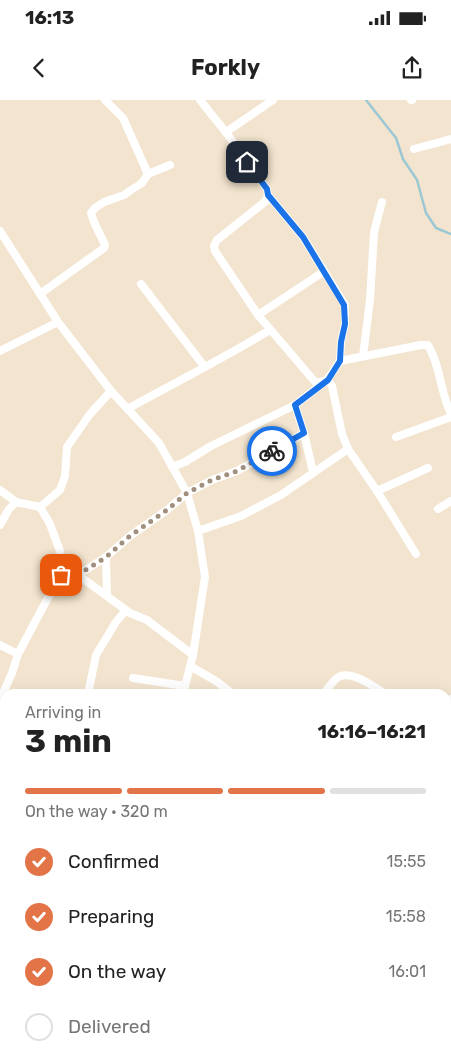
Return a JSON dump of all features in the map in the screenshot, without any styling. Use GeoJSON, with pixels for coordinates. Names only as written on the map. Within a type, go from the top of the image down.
{"type":"FeatureCollection","features":[{"type":"Feature","properties":{"kind":"street"},"geometry":{"type":"LineString","coordinates":[[104,100],[122,118],[148,174]]}},
{"type":"Feature","properties":{"kind":"street"},"geometry":{"type":"LineString","coordinates":[[200,100],[226,132],[267,189],[268,195],[266,201],[217,240],[214,246],[216,251],[258,316],[316,383],[328,380]]}},
{"type":"Feature","properties":{"kind":"street"},"geometry":{"type":"LineString","coordinates":[[226,132],[273,100]]}},
{"type":"Feature","properties":{"kind":"street"},"geometry":{"type":"LineString","coordinates":[[414,148],[451,139]]}},
{"type":"Feature","properties":{"kind":"street"},"geometry":{"type":"LineString","coordinates":[[40,294],[102,251],[105,245],[91,213],[95,208],[104,202],[124,195],[142,182],[148,174],[170,165]]}},
{"type":"Feature","properties":{"kind":"street"},"geometry":{"type":"LineString","coordinates":[[172,467],[295,405],[328,380],[340,361],[341,342],[345,324],[344,305],[303,237],[268,195]]}},
{"type":"Feature","properties":{"kind":"street"},"geometry":{"type":"LineString","coordinates":[[363,356],[370,300],[374,232],[382,202]]}},
{"type":"Feature","properties":{"kind":"street"},"geometry":{"type":"LineString","coordinates":[[0,231],[58,322],[111,391],[159,443],[187,493],[198,531],[205,577],[193,656],[184,689]]}},
{"type":"Feature","properties":{"kind":"street"},"geometry":{"type":"LineString","coordinates":[[0,248],[8,243]]}},
{"type":"Feature","properties":{"kind":"street"},"geometry":{"type":"LineString","coordinates":[[258,316],[323,272]]}},
{"type":"Feature","properties":{"kind":"street"},"geometry":{"type":"LineString","coordinates":[[141,284],[204,366]]}},
{"type":"Feature","properties":{"kind":"street"},"geometry":{"type":"LineString","coordinates":[[0,351],[58,322]]}},
{"type":"Feature","properties":{"kind":"street"},"geometry":{"type":"LineString","coordinates":[[128,408],[204,366],[238,350],[270,330]]}},
{"type":"Feature","properties":{"kind":"street"},"geometry":{"type":"LineString","coordinates":[[340,361],[428,346],[440,376],[442,390],[451,416],[396,437]]}},
{"type":"Feature","properties":{"kind":"street"},"geometry":{"type":"LineString","coordinates":[[328,380],[332,386],[342,434],[348,449],[416,554]]}},
{"type":"Feature","properties":{"kind":"street"},"geometry":{"type":"LineString","coordinates":[[442,390],[451,387]]}},
{"type":"Feature","properties":{"kind":"street"},"geometry":{"type":"LineString","coordinates":[[40,508],[60,490],[65,476],[67,447],[90,414],[111,391]]}},
{"type":"Feature","properties":{"kind":"street"},"geometry":{"type":"LineString","coordinates":[[295,405],[313,472]]}},
{"type":"Feature","properties":{"kind":"street"},"geometry":{"type":"LineString","coordinates":[[78,575],[106,557],[130,536],[167,510],[187,493],[212,480],[237,471],[304,433]]}},
{"type":"Feature","properties":{"kind":"street"},"geometry":{"type":"LineString","coordinates":[[198,531],[257,509],[281,495],[348,449]]}},
{"type":"Feature","properties":{"kind":"street"},"geometry":{"type":"LineString","coordinates":[[377,492],[428,468]]}},
{"type":"Feature","properties":{"kind":"street"},"geometry":{"type":"LineString","coordinates":[[0,490],[16,502],[40,508],[50,524],[60,550]]}},
{"type":"Feature","properties":{"kind":"street"},"geometry":{"type":"LineString","coordinates":[[438,509],[451,501]]}},
{"type":"Feature","properties":{"kind":"street"},"geometry":{"type":"LineString","coordinates":[[0,525],[9,509],[16,502]]}},
{"type":"Feature","properties":{"kind":"street"},"geometry":{"type":"LineString","coordinates":[[106,557],[107,595]]}},
{"type":"Feature","properties":{"kind":"street"},"geometry":{"type":"LineString","coordinates":[[5,689],[18,654],[61,575],[67,573],[78,575],[126,610],[147,620],[193,656]]}},
{"type":"Feature","properties":{"kind":"street"},"geometry":{"type":"LineString","coordinates":[[89,689],[96,655],[116,622],[126,610]]}},
{"type":"Feature","properties":{"kind":"street"},"geometry":{"type":"LineString","coordinates":[[0,645],[18,654]]}},
{"type":"Feature","properties":{"kind":"street"},"geometry":{"type":"LineString","coordinates":[[190,666],[226,689]]}},
{"type":"Feature","properties":{"kind":"street"},"geometry":{"type":"LineString","coordinates":[[328,689],[338,677],[344,675],[357,678],[377,689]]}},
{"type":"Feature","properties":{"kind":"street"},"geometry":{"type":"LineString","coordinates":[[133,678],[180,689]]}},
{"type":"Feature","properties":{"kind":"shaded area"},"geometry":{"type":"Polygon","coordinates":[[[0,100],[451,100],[451,689],[0,689],[0,100]]]}},
{"type":"Feature","properties":{"kind":"waterway"},"geometry":{"type":"LineString","coordinates":[[366,100],[396,138],[403,159],[417,180],[426,213],[436,228],[451,234]]}},
{"type":"Feature","properties":{"kind":"way so far"},"geometry":{"type":"LineString","coordinates":[[61,575],[67,573],[78,575],[106,557],[130,536],[167,510],[187,493],[212,480],[237,471],[272,451]]}},
{"type":"Feature","properties":{"kind":"route"},"geometry":{"type":"LineString","coordinates":[[247,162],[267,189],[268,195],[303,237],[344,305],[345,324],[341,342],[340,361],[328,380],[295,405],[304,433],[272,451]]}}]}
